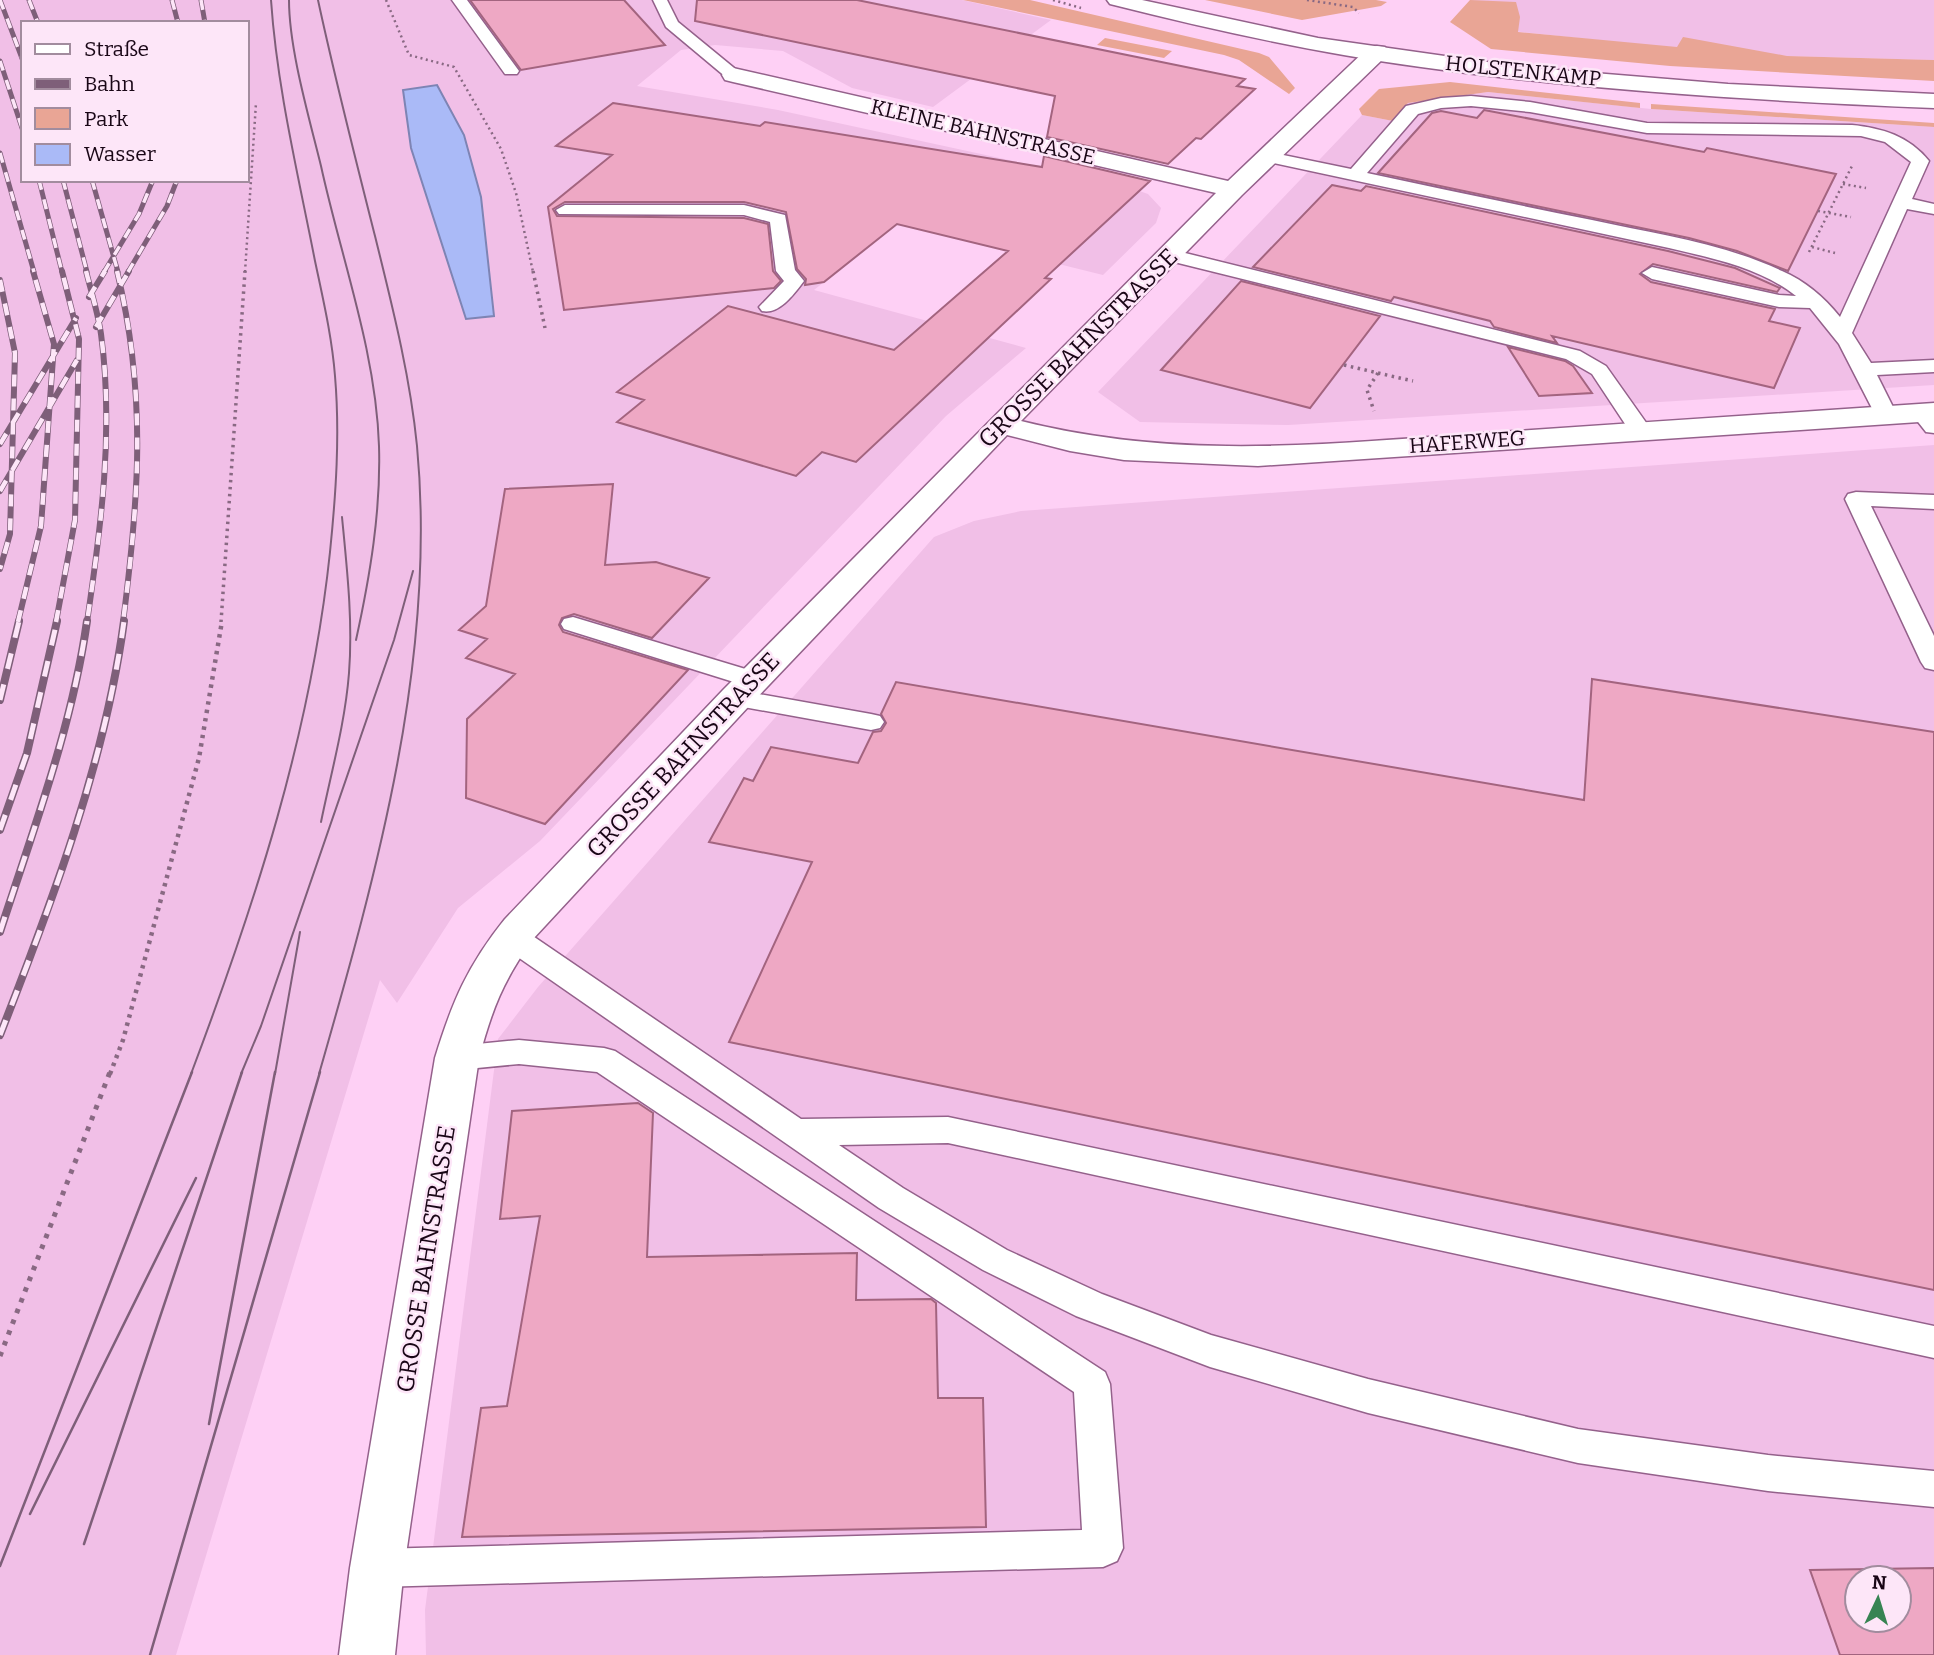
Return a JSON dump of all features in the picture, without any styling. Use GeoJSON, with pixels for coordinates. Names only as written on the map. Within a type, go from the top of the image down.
{"type":"FeatureCollection","features":[{"type":"Feature","properties":{"kind":"street","name":"HOLSTENKAMP"},"geometry":{"type":"LineString","coordinates":[[1117,0],[1268,33],[1377,52],[1584,78],[1848,98],[1934,101]]}},
{"type":"Feature","properties":{"kind":"street","name":"GROSSE BAHNSTRASSE"},"geometry":{"type":"LineString","coordinates":[[367,1655],[377,1568],[457,1058],[471,1008],[494,962],[513,938],[745,689],[1233,190],[1377,52]]}},
{"type":"Feature","properties":{"kind":"street","name":"KLEINE BAHNSTRASSE"},"geometry":{"type":"LineString","coordinates":[[733,75],[1233,190]]}},
{"type":"Feature","properties":{"kind":"street","name":"HAFERWEG"},"geometry":{"type":"LineString","coordinates":[[1002,425],[1080,444],[1163,455],[1258,457],[1886,415],[1930,417]]}},
{"type":"Feature","properties":{"kind":"lane"},"geometry":{"type":"LineString","coordinates":[[459,0],[511,71]]}},
{"type":"Feature","properties":{"kind":"lane"},"geometry":{"type":"LineString","coordinates":[[660,0],[671,24],[733,75]]}},
{"type":"Feature","properties":{"kind":"lane"},"geometry":{"type":"LineString","coordinates":[[1356,175],[1412,110],[1473,101],[1503,102],[1645,128],[1848,130],[1885,136],[1907,148],[1920,161],[1842,334]]}},
{"type":"Feature","properties":{"kind":"lane"},"geometry":{"type":"LineString","coordinates":[[1269,156],[1651,238],[1732,260],[1794,284],[1816,302],[1842,334],[1866,369],[1886,415]]}},
{"type":"Feature","properties":{"kind":"lane"},"geometry":{"type":"LineString","coordinates":[[1903,203],[1934,209]]}},
{"type":"Feature","properties":{"kind":"lane"},"geometry":{"type":"LineString","coordinates":[[565,210],[744,210],[779,219],[786,271],[794,281],[769,307]]}},
{"type":"Feature","properties":{"kind":"lane"},"geometry":{"type":"LineString","coordinates":[[1169,255],[1573,355],[1599,370],[1641,431]]}},
{"type":"Feature","properties":{"kind":"lane"},"geometry":{"type":"LineString","coordinates":[[1652,273],[1779,301],[1816,302]]}},
{"type":"Feature","properties":{"kind":"lane"},"geometry":{"type":"LineString","coordinates":[[1866,369],[1934,366]]}},
{"type":"Feature","properties":{"kind":"lane"},"geometry":{"type":"LineString","coordinates":[[1934,502],[1856,499],[1934,662]]}},
{"type":"Feature","properties":{"kind":"lane"},"geometry":{"type":"LineString","coordinates":[[573,624],[745,689],[871,722]]}},
{"type":"Feature","properties":{"kind":"lane"},"geometry":{"type":"LineString","coordinates":[[513,938],[891,1198],[995,1260],[1089,1305],[1210,1351],[1368,1396],[1578,1446],[1768,1473],[1934,1489]]}},
{"type":"Feature","properties":{"kind":"lane"},"geometry":{"type":"LineString","coordinates":[[377,1568],[1103,1548],[1092,1384],[604,1060],[519,1052],[457,1058]]}},
{"type":"Feature","properties":{"kind":"lane"},"geometry":{"type":"LineString","coordinates":[[794,1132],[948,1130],[1934,1342]]}},
{"type":"Feature","properties":{"kind":"path"},"geometry":{"type":"LineString","coordinates":[[386,0],[409,55],[454,67],[501,149],[516,193],[545,328]]}},
{"type":"Feature","properties":{"kind":"path"},"geometry":{"type":"LineString","coordinates":[[1307,0],[1356,9]]}},
{"type":"Feature","properties":{"kind":"path"},"geometry":{"type":"LineString","coordinates":[[0,1356],[123,1040],[199,758],[224,606],[256,103]]}},
{"type":"Feature","properties":{"kind":"path"},"geometry":{"type":"LineString","coordinates":[[1794,284],[1855,159],[1920,161]]}},
{"type":"Feature","properties":{"kind":"path"},"geometry":{"type":"LineString","coordinates":[[1344,365],[1413,381]]}},
{"type":"Feature","properties":{"kind":"path"},"geometry":{"type":"LineString","coordinates":[[1378,373],[1367,390],[1386,448]]}},
{"type":"Feature","properties":{"kind":"shaded area"},"geometry":{"type":"Polygon","coordinates":[[[0,0],[962,0],[1051,20],[933,107],[852,88],[783,51],[715,45],[681,50],[637,86],[778,110],[1119,184],[1148,194],[1161,208],[1156,223],[1103,275],[897,224],[814,290],[1026,348],[946,416],[540,841],[458,908],[397,1003],[380,980],[176,1655],[0,1655],[0,0]]]}},
{"type":"Feature","properties":{"kind":"shaded area"},"geometry":{"type":"Polygon","coordinates":[[[1470,0],[1934,0],[1934,60],[1787,56],[1644,45],[1493,29],[1470,0]]]}},
{"type":"Feature","properties":{"kind":"shaded area"},"geometry":{"type":"Polygon","coordinates":[[[1488,92],[1651,109],[1934,127],[1934,385],[1288,425],[1140,422],[1098,392],[1362,115],[1393,121],[1408,103],[1488,92]]]}},
{"type":"Feature","properties":{"kind":"shaded area"},"geometry":{"type":"Polygon","coordinates":[[[1934,445],[1934,1655],[426,1655],[425,1610],[498,1039],[538,987],[934,537],[974,521],[1021,511],[1934,445]]]}},
{"type":"Feature","properties":{"kind":"green space"},"geometry":{"type":"Polygon","coordinates":[[[963,0],[1030,0],[1259,53],[1269,57],[1295,88],[1289,94],[1239,60],[1224,55],[963,0]]]}},
{"type":"Feature","properties":{"kind":"green space"},"geometry":{"type":"Polygon","coordinates":[[[1205,0],[1387,2],[1381,6],[1302,20],[1205,0]]]}},
{"type":"Feature","properties":{"kind":"green space"},"geometry":{"type":"Polygon","coordinates":[[[1470,0],[1516,2],[1520,17],[1518,32],[1677,47],[1683,37],[1787,56],[1934,60],[1934,81],[1670,66],[1491,49],[1450,22],[1470,0]]]}},
{"type":"Feature","properties":{"kind":"green space"},"geometry":{"type":"Polygon","coordinates":[[[1105,38],[1172,51],[1164,58],[1097,45],[1105,38]]]}},
{"type":"Feature","properties":{"kind":"green space"},"geometry":{"type":"Polygon","coordinates":[[[1450,82],[1640,103],[1640,108],[1488,92],[1408,103],[1393,121],[1362,115],[1359,109],[1379,89],[1450,82]]]}},
{"type":"Feature","properties":{"kind":"green space"},"geometry":{"type":"Polygon","coordinates":[[[1651,104],[1934,123],[1934,127],[1651,109],[1651,104]]]}},
{"type":"Feature","properties":{"kind":"water"},"geometry":{"type":"Polygon","coordinates":[[[437,85],[464,135],[481,197],[494,316],[466,319],[411,148],[403,90],[437,85]]]}},
{"type":"Feature","properties":{"kind":"building"},"geometry":{"type":"Polygon","coordinates":[[[470,0],[624,0],[665,45],[521,70],[470,0]]]}},
{"type":"Feature","properties":{"kind":"building"},"geometry":{"type":"Polygon","coordinates":[[[697,0],[857,0],[1245,79],[1237,86],[1255,89],[1201,139],[1196,138],[1168,164],[1047,137],[1055,96],[695,21],[697,0]]]}},
{"type":"Feature","properties":{"kind":"building"},"geometry":{"type":"Polygon","coordinates":[[[613,103],[760,126],[765,122],[1042,167],[1044,156],[1150,181],[1045,278],[1051,279],[856,462],[822,452],[796,476],[617,422],[644,400],[617,392],[728,306],[894,350],[1008,251],[897,224],[824,282],[805,285],[806,279],[797,269],[786,212],[744,202],[565,202],[553,209],[557,216],[744,218],[768,224],[773,271],[781,281],[774,288],[564,310],[548,207],[612,155],[556,146],[613,103]]]}},
{"type":"Feature","properties":{"kind":"building"},"geometry":{"type":"Polygon","coordinates":[[[1484,110],[1704,152],[1707,148],[1836,174],[1788,271],[1737,251],[1689,238],[1378,173],[1432,113],[1441,111],[1477,118],[1484,110]]]}},
{"type":"Feature","properties":{"kind":"building"},"geometry":{"type":"Polygon","coordinates":[[[1332,185],[1361,191],[1366,186],[1735,268],[1780,288],[1777,292],[1653,264],[1640,274],[1651,282],[1775,309],[1769,321],[1800,328],[1774,388],[1552,336],[1557,343],[1494,327],[1490,321],[1394,297],[1391,301],[1253,267],[1332,185]]]}},
{"type":"Feature","properties":{"kind":"building"},"geometry":{"type":"Polygon","coordinates":[[[1241,281],[1380,316],[1310,408],[1161,370],[1241,281]]]}},
{"type":"Feature","properties":{"kind":"building"},"geometry":{"type":"Polygon","coordinates":[[[1508,347],[1565,361],[1573,366],[1592,393],[1539,396],[1508,347]]]}},
{"type":"Feature","properties":{"kind":"building"},"geometry":{"type":"Polygon","coordinates":[[[613,484],[605,565],[656,562],[709,578],[652,638],[574,614],[562,618],[559,625],[563,632],[688,670],[545,824],[466,798],[467,719],[515,674],[466,658],[487,639],[459,630],[486,606],[505,489],[613,484]]]}},
{"type":"Feature","properties":{"kind":"building"},"geometry":{"type":"Polygon","coordinates":[[[1592,679],[1934,732],[1934,1290],[729,1042],[812,862],[709,842],[744,778],[753,781],[771,747],[858,763],[873,732],[881,731],[886,723],[881,714],[896,682],[1584,800],[1592,679]]]}},
{"type":"Feature","properties":{"kind":"building"},"geometry":{"type":"Polygon","coordinates":[[[638,1103],[653,1113],[647,1257],[857,1253],[856,1300],[931,1299],[936,1303],[938,1398],[983,1398],[986,1527],[462,1537],[481,1408],[507,1406],[540,1216],[500,1219],[512,1111],[638,1103]]]}},
{"type":"Feature","properties":{"kind":"building"},"geometry":{"type":"Polygon","coordinates":[[[1913,1568],[1934,1568],[1934,1655],[1840,1655],[1810,1570],[1843,1569],[1843,1634],[1913,1634],[1913,1568]]]}},
{"type":"Feature","properties":{"kind":"tram line"},"geometry":{"type":"LineString","coordinates":[[191,1074],[258,882],[295,752],[321,619],[334,508],[337,464],[334,361],[283,98],[271,0]]}},
{"type":"Feature","properties":{"kind":"tram line"},"geometry":{"type":"LineString","coordinates":[[289,0],[292,40],[300,83],[365,340],[376,410],[379,446],[376,519],[356,640]]}},
{"type":"Feature","properties":{"kind":"tram line"},"geometry":{"type":"LineString","coordinates":[[318,0],[405,367],[417,446],[421,526],[418,605],[410,685],[397,764],[362,920],[319,1074]]}},
{"type":"Feature","properties":{"kind":"tram line"},"geometry":{"type":"LineString","coordinates":[[321,822],[341,730],[349,673],[350,614],[342,517]]}},
{"type":"Feature","properties":{"kind":"tram line"},"geometry":{"type":"LineString","coordinates":[[241,1074],[261,1026],[394,640],[413,571]]}},
{"type":"Feature","properties":{"kind":"tram line"},"geometry":{"type":"LineString","coordinates":[[275,1074],[300,932]]}},
{"type":"Feature","properties":{"kind":"tram line"},"geometry":{"type":"LineString","coordinates":[[0,1566],[192,1072]]}},
{"type":"Feature","properties":{"kind":"tram line"},"geometry":{"type":"LineString","coordinates":[[84,1544],[242,1072]]}},
{"type":"Feature","properties":{"kind":"tram line"},"geometry":{"type":"LineString","coordinates":[[209,1424],[275,1072]]}},
{"type":"Feature","properties":{"kind":"tram line"},"geometry":{"type":"LineString","coordinates":[[150,1655],[320,1072]]}},
{"type":"Feature","properties":{"kind":"tram line"},"geometry":{"type":"LineString","coordinates":[[30,1514],[196,1178]]}},
{"type":"Feature","properties":{"kind":"railway"},"geometry":{"type":"LineString","coordinates":[[0,0],[21,56]]}},
{"type":"Feature","properties":{"kind":"railway"},"geometry":{"type":"LineString","coordinates":[[29,0],[37,21]]}},
{"type":"Feature","properties":{"kind":"railway"},"geometry":{"type":"LineString","coordinates":[[172,0],[177,21]]}},
{"type":"Feature","properties":{"kind":"railway"},"geometry":{"type":"LineString","coordinates":[[201,0],[205,21]]}},
{"type":"Feature","properties":{"kind":"railway"},"geometry":{"type":"LineString","coordinates":[[0,61],[21,125]]}},
{"type":"Feature","properties":{"kind":"railway"},"geometry":{"type":"LineString","coordinates":[[0,153],[34,272]]}},
{"type":"Feature","properties":{"kind":"railway"},"geometry":{"type":"LineString","coordinates":[[40,182],[62,272]]}},
{"type":"Feature","properties":{"kind":"railway"},"geometry":{"type":"LineString","coordinates":[[64,182],[87,272]]}},
{"type":"Feature","properties":{"kind":"railway"},"geometry":{"type":"LineString","coordinates":[[93,182],[114,256]]}},
{"type":"Feature","properties":{"kind":"railway"},"geometry":{"type":"LineString","coordinates":[[114,256],[139,214],[152,182]]}},
{"type":"Feature","properties":{"kind":"railway"},"geometry":{"type":"LineString","coordinates":[[128,272],[167,206],[176,182]]}},
{"type":"Feature","properties":{"kind":"railway"},"geometry":{"type":"LineString","coordinates":[[104,272],[114,256]]}},
{"type":"Feature","properties":{"kind":"railway"},"geometry":{"type":"LineString","coordinates":[[114,256],[118,272]]}},
{"type":"Feature","properties":{"kind":"railway"},"geometry":{"type":"LineString","coordinates":[[33,271],[54,344],[53,356]]}},
{"type":"Feature","properties":{"kind":"railway"},"geometry":{"type":"LineString","coordinates":[[62,271],[74,321]]}},
{"type":"Feature","properties":{"kind":"railway"},"geometry":{"type":"LineString","coordinates":[[86,271],[92,293]]}},
{"type":"Feature","properties":{"kind":"railway"},"geometry":{"type":"LineString","coordinates":[[92,293],[105,271]]}},
{"type":"Feature","properties":{"kind":"railway"},"geometry":{"type":"LineString","coordinates":[[117,271],[120,286]]}},
{"type":"Feature","properties":{"kind":"railway"},"geometry":{"type":"LineString","coordinates":[[120,286],[129,271]]}},
{"type":"Feature","properties":{"kind":"railway"},"geometry":{"type":"LineString","coordinates":[[0,280],[15,353],[13,422]]}},
{"type":"Feature","properties":{"kind":"railway"},"geometry":{"type":"LineString","coordinates":[[99,323],[120,286]]}},
{"type":"Feature","properties":{"kind":"railway"},"geometry":{"type":"LineString","coordinates":[[120,286],[133,361],[137,447],[133,532],[123,622]]}},
{"type":"Feature","properties":{"kind":"railway"},"geometry":{"type":"LineString","coordinates":[[89,297],[92,293]]}},
{"type":"Feature","properties":{"kind":"railway"},"geometry":{"type":"LineString","coordinates":[[92,293],[99,323]]}},
{"type":"Feature","properties":{"kind":"railway"},"geometry":{"type":"LineString","coordinates":[[53,356],[74,321]]}},
{"type":"Feature","properties":{"kind":"railway"},"geometry":{"type":"LineString","coordinates":[[56,622],[75,520],[79,339],[74,321]]}},
{"type":"Feature","properties":{"kind":"railway"},"geometry":{"type":"LineString","coordinates":[[87,622],[101,514],[106,442],[105,370],[99,323]]}},
{"type":"Feature","properties":{"kind":"railway"},"geometry":{"type":"LineString","coordinates":[[96,327],[99,323]]}},
{"type":"Feature","properties":{"kind":"railway"},"geometry":{"type":"LineString","coordinates":[[13,422],[53,356]]}},
{"type":"Feature","properties":{"kind":"railway"},"geometry":{"type":"LineString","coordinates":[[50,407],[53,356]]}},
{"type":"Feature","properties":{"kind":"railway"},"geometry":{"type":"LineString","coordinates":[[50,407],[77,360]]}},
{"type":"Feature","properties":{"kind":"railway"},"geometry":{"type":"LineString","coordinates":[[12,471],[50,407]]}},
{"type":"Feature","properties":{"kind":"railway"},"geometry":{"type":"LineString","coordinates":[[18,622],[41,526],[50,407]]}},
{"type":"Feature","properties":{"kind":"railway"},"geometry":{"type":"LineString","coordinates":[[0,444],[13,422]]}},
{"type":"Feature","properties":{"kind":"railway"},"geometry":{"type":"LineString","coordinates":[[12,471],[13,422]]}},
{"type":"Feature","properties":{"kind":"railway"},"geometry":{"type":"LineString","coordinates":[[0,491],[12,471]]}},
{"type":"Feature","properties":{"kind":"railway"},"geometry":{"type":"LineString","coordinates":[[0,569],[10,534],[12,471]]}},
{"type":"Feature","properties":{"kind":"railway"},"geometry":{"type":"LineString","coordinates":[[0,700],[19,621]]}},
{"type":"Feature","properties":{"kind":"railway"},"geometry":{"type":"LineString","coordinates":[[0,830],[27,753],[57,621]]}},
{"type":"Feature","properties":{"kind":"railway"},"geometry":{"type":"LineString","coordinates":[[0,932],[62,740],[87,621]]}},
{"type":"Feature","properties":{"kind":"railway"},"geometry":{"type":"LineString","coordinates":[[0,1035],[57,883],[90,779],[104,727],[124,621]]}}]}
